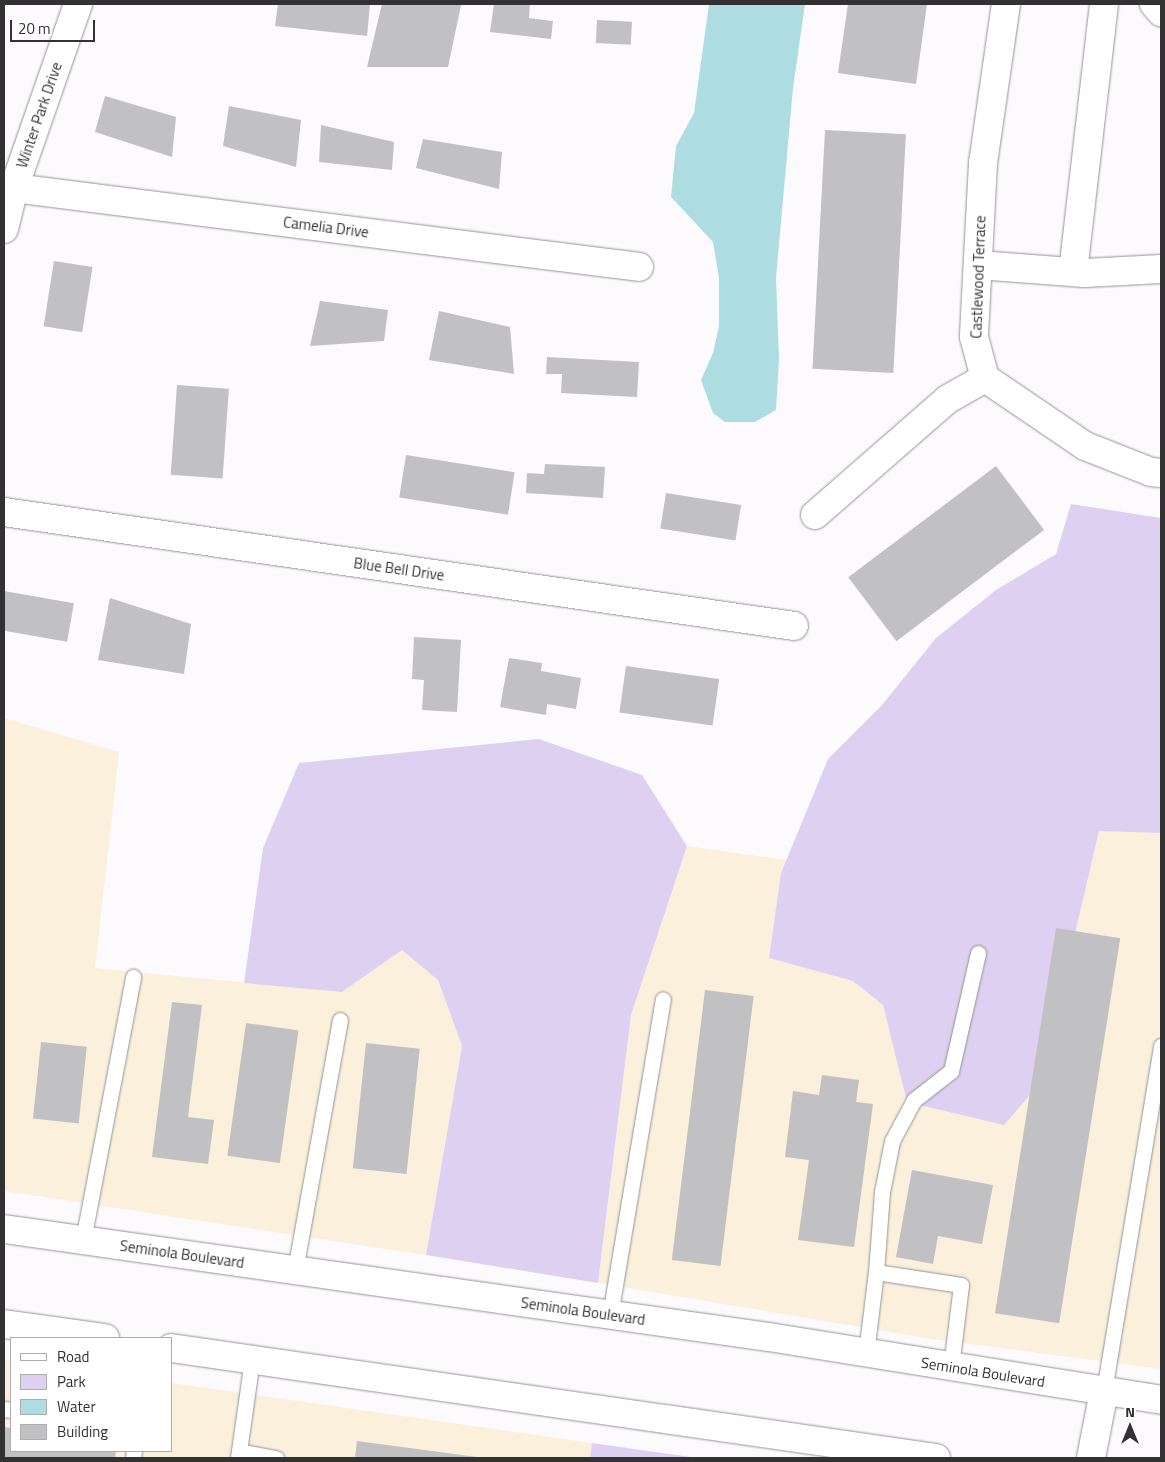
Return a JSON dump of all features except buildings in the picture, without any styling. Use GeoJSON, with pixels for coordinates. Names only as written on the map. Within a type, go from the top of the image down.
{"type":"FeatureCollection","features":[{"type":"Feature","properties":{"kind":"street","name":"Winter Park Drive"},"geometry":{"type":"LineString","coordinates":[[4,229],[14,188],[78,4]]}},
{"type":"Feature","properties":{"kind":"street","name":"Castlewood Terrace"},"geometry":{"type":"LineString","coordinates":[[985,378],[974,337],[983,162],[1006,4]]}},
{"type":"Feature","properties":{"kind":"street"},"geometry":{"type":"LineString","coordinates":[[1073,272],[1104,4]]}},
{"type":"Feature","properties":{"kind":"street"},"geometry":{"type":"LineString","coordinates":[[1154,4],[1161,12]]}},
{"type":"Feature","properties":{"kind":"street","name":"Camelia Drive"},"geometry":{"type":"LineString","coordinates":[[14,188],[639,267]]}},
{"type":"Feature","properties":{"kind":"street"},"geometry":{"type":"LineString","coordinates":[[978,265],[1073,272],[1161,269]]}},
{"type":"Feature","properties":{"kind":"street"},"geometry":{"type":"LineString","coordinates":[[815,514],[948,399],[985,378],[1085,446],[1150,472],[1161,473]]}},
{"type":"Feature","properties":{"kind":"street","name":"Blue Bell Drive"},"geometry":{"type":"LineString","coordinates":[[4,512],[794,626]]}},
{"type":"Feature","properties":{"kind":"street","name":"Seminola Boulevard"},"geometry":{"type":"LineString","coordinates":[[4,1229],[610,1315],[1161,1400]]}},
{"type":"Feature","properties":{"kind":"street"},"geometry":{"type":"LineString","coordinates":[[4,1324],[98,1337]]}},
{"type":"Feature","properties":{"kind":"street"},"geometry":{"type":"LineString","coordinates":[[172,1348],[936,1458]]}},
{"type":"Feature","properties":{"kind":"street"},"geometry":{"type":"LineString","coordinates":[[1091,1458],[1104,1391]]}},
{"type":"Feature","properties":{"kind":"lane"},"geometry":{"type":"LineString","coordinates":[[866,1353],[876,1272],[882,1192],[892,1141],[914,1100],[950,1072],[978,953]]}},
{"type":"Feature","properties":{"kind":"lane"},"geometry":{"type":"LineString","coordinates":[[83,1240],[133,976]]}},
{"type":"Feature","properties":{"kind":"lane"},"geometry":{"type":"LineString","coordinates":[[610,1315],[663,999]]}},
{"type":"Feature","properties":{"kind":"lane"},"geometry":{"type":"LineString","coordinates":[[295,1270],[340,1020]]}},
{"type":"Feature","properties":{"kind":"lane"},"geometry":{"type":"LineString","coordinates":[[1104,1391],[1161,1046]]}},
{"type":"Feature","properties":{"kind":"lane"},"geometry":{"type":"LineString","coordinates":[[876,1272],[960,1285],[950,1366]]}},
{"type":"Feature","properties":{"kind":"lane"},"geometry":{"type":"LineString","coordinates":[[252,1360],[238,1455],[276,1458]]}},
{"type":"Feature","properties":{"kind":"shaded area"},"geometry":{"type":"Polygon","coordinates":[[[4,718],[119,752],[95,968],[342,992],[402,950],[438,980],[462,1046],[426,1255],[4,1191],[4,718]]]}},
{"type":"Feature","properties":{"kind":"shaded area"},"geometry":{"type":"Polygon","coordinates":[[[1099,831],[1161,833],[1161,1369],[932,1339],[598,1283],[631,1015],[687,846],[786,860],[781,873],[769,958],[853,981],[883,1005],[907,1102],[1040,1083],[1099,831]]]}},
{"type":"Feature","properties":{"kind":"shaded area"},"geometry":{"type":"Polygon","coordinates":[[[4,1360],[10,1361],[10,1452],[172,1452],[172,1383],[592,1443],[590,1458],[4,1458],[4,1360]]]}},
{"type":"Feature","properties":{"kind":"green space"},"geometry":{"type":"Polygon","coordinates":[[[1071,504],[1161,518],[1161,833],[1099,831],[1040,1083],[1004,1125],[907,1102],[883,1005],[853,981],[769,958],[781,873],[828,759],[882,705],[936,638],[996,590],[1056,554],[1071,504]]]}},
{"type":"Feature","properties":{"kind":"green space"},"geometry":{"type":"Polygon","coordinates":[[[539,739],[642,775],[687,846],[631,1015],[598,1283],[426,1255],[462,1046],[438,980],[402,950],[342,992],[244,983],[263,848],[299,763],[539,739]]]}},
{"type":"Feature","properties":{"kind":"green space"},"geometry":{"type":"Polygon","coordinates":[[[592,1443],[698,1458],[590,1458],[592,1443]]]}},
{"type":"Feature","properties":{"kind":"water"},"geometry":{"type":"Polygon","coordinates":[[[709,4],[805,4],[793,88],[776,278],[779,359],[776,410],[755,422],[725,422],[713,413],[701,380],[713,353],[719,326],[719,278],[713,242],[671,197],[676,146],[694,113],[709,4]]]}}]}
